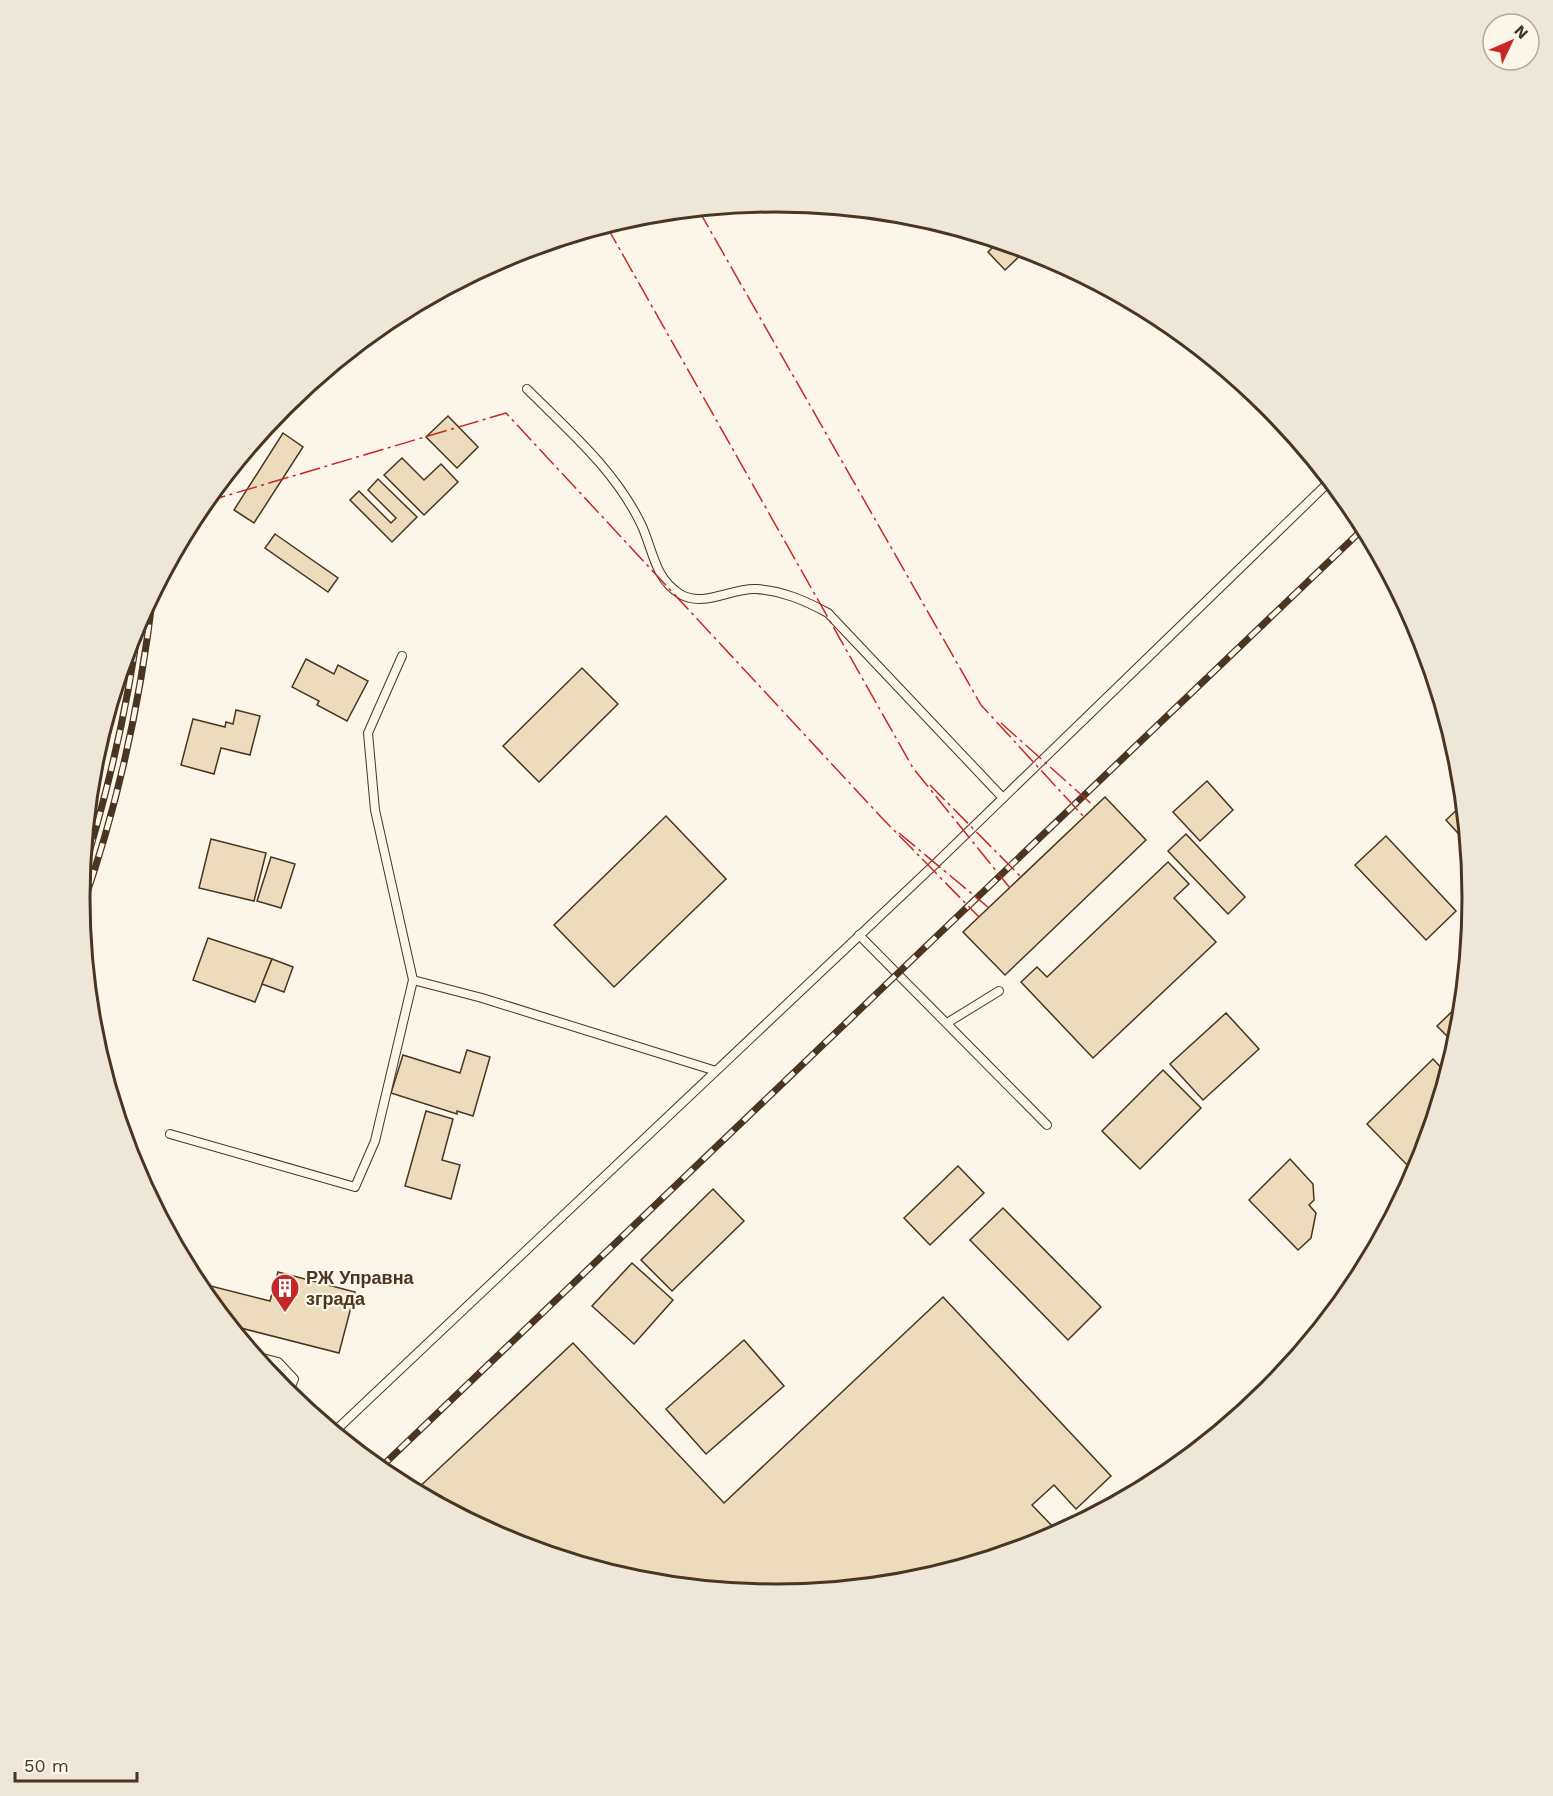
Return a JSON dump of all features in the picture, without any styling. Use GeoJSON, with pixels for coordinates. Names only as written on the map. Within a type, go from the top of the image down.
{"type":"FeatureCollection","features":[{"type":"Feature","properties":{"kind":"lane"},"geometry":{"type":"LineString","coordinates":[[527,388],[616,478],[642,525],[659,574],[681,594],[702,600],[716,595],[754,589],[798,596],[828,613],[1003,798]]}},
{"type":"Feature","properties":{"kind":"lane"},"geometry":{"type":"LineString","coordinates":[[339,1427],[1003,798],[1325,486]]}},
{"type":"Feature","properties":{"kind":"lane"},"geometry":{"type":"LineString","coordinates":[[170,1134],[355,1186],[375,1141],[413,980],[375,810],[368,733],[402,656]]}},
{"type":"Feature","properties":{"kind":"lane"},"geometry":{"type":"LineString","coordinates":[[859,935],[1047,1125]]}},
{"type":"Feature","properties":{"kind":"lane"},"geometry":{"type":"LineString","coordinates":[[413,980],[482,998],[716,1071]]}},
{"type":"Feature","properties":{"kind":"lane"},"geometry":{"type":"LineString","coordinates":[[947,1023],[999,990]]}},
{"type":"Feature","properties":{"kind":"lane"},"geometry":{"type":"LineString","coordinates":[[268,1359],[278,1362],[294,1379],[292,1384]]}},
{"type":"Feature","properties":{"kind":"green space"},"geometry":{"type":"Polygon","coordinates":[[[117,708],[103,765],[113,720],[117,708]]]}},
{"type":"Feature","properties":{"kind":"building"},"geometry":{"type":"Polygon","coordinates":[[[993,247],[1019,256],[1005,270],[988,252],[993,247]]]}},
{"type":"Feature","properties":{"kind":"building"},"geometry":{"type":"Polygon","coordinates":[[[448,416],[478,447],[457,468],[426,437],[448,416]]]}},
{"type":"Feature","properties":{"kind":"building"},"geometry":{"type":"Polygon","coordinates":[[[283,433],[303,447],[254,523],[234,510],[283,433]]]}},
{"type":"Feature","properties":{"kind":"building"},"geometry":{"type":"Polygon","coordinates":[[[402,458],[424,480],[441,464],[458,482],[424,515],[384,475],[402,458]]]}},
{"type":"Feature","properties":{"kind":"building"},"geometry":{"type":"Polygon","coordinates":[[[378,479],[417,517],[392,542],[350,500],[359,491],[391,523],[396,518],[368,490],[378,479]]]}},
{"type":"Feature","properties":{"kind":"building"},"geometry":{"type":"Polygon","coordinates":[[[275,534],[338,578],[328,592],[265,548],[275,534]]]}},
{"type":"Feature","properties":{"kind":"building"},"geometry":{"type":"Polygon","coordinates":[[[306,659],[334,674],[338,665],[368,681],[347,721],[317,705],[319,701],[292,687],[306,659]]]}},
{"type":"Feature","properties":{"kind":"building"},"geometry":{"type":"Polygon","coordinates":[[[582,668],[618,704],[539,782],[503,746],[582,668]]]}},
{"type":"Feature","properties":{"kind":"building"},"geometry":{"type":"Polygon","coordinates":[[[236,710],[260,716],[250,755],[221,748],[214,774],[181,765],[193,719],[225,727],[226,722],[233,724],[236,710]]]}},
{"type":"Feature","properties":{"kind":"building"},"geometry":{"type":"Polygon","coordinates":[[[1207,781],[1233,810],[1200,841],[1173,812],[1207,781]]]}},
{"type":"Feature","properties":{"kind":"building"},"geometry":{"type":"Polygon","coordinates":[[[1105,797],[1146,840],[1005,975],[963,932],[1105,797]]]}},
{"type":"Feature","properties":{"kind":"building"},"geometry":{"type":"Polygon","coordinates":[[[1457,809],[1460,835],[1446,820],[1457,809]]]}},
{"type":"Feature","properties":{"kind":"building"},"geometry":{"type":"Polygon","coordinates":[[[666,816],[726,879],[614,987],[554,925],[666,816]]]}},
{"type":"Feature","properties":{"kind":"building"},"geometry":{"type":"Polygon","coordinates":[[[1186,834],[1245,897],[1228,914],[1168,851],[1186,834]]]}},
{"type":"Feature","properties":{"kind":"building"},"geometry":{"type":"Polygon","coordinates":[[[1386,836],[1456,911],[1426,940],[1355,865],[1386,836]]]}},
{"type":"Feature","properties":{"kind":"building"},"geometry":{"type":"Polygon","coordinates":[[[211,839],[266,853],[254,901],[199,888],[211,839]]]}},
{"type":"Feature","properties":{"kind":"building"},"geometry":{"type":"Polygon","coordinates":[[[271,857],[295,864],[281,908],[257,901],[271,857]]]}},
{"type":"Feature","properties":{"kind":"building"},"geometry":{"type":"Polygon","coordinates":[[[1168,862],[1189,884],[1174,898],[1216,942],[1093,1058],[1021,982],[1037,967],[1047,977],[1168,862]]]}},
{"type":"Feature","properties":{"kind":"building"},"geometry":{"type":"Polygon","coordinates":[[[208,938],[272,959],[255,1002],[193,980],[208,938]]]}},
{"type":"Feature","properties":{"kind":"building"},"geometry":{"type":"Polygon","coordinates":[[[272,959],[293,967],[284,992],[262,984],[272,959]]]}},
{"type":"Feature","properties":{"kind":"building"},"geometry":{"type":"Polygon","coordinates":[[[1453,1010],[1449,1038],[1437,1026],[1453,1010]]]}},
{"type":"Feature","properties":{"kind":"building"},"geometry":{"type":"Polygon","coordinates":[[[1226,1013],[1259,1049],[1203,1100],[1170,1064],[1226,1013]]]}},
{"type":"Feature","properties":{"kind":"building"},"geometry":{"type":"Polygon","coordinates":[[[467,1050],[490,1057],[473,1116],[457,1111],[457,1114],[391,1093],[403,1055],[460,1073],[467,1050]]]}},
{"type":"Feature","properties":{"kind":"building"},"geometry":{"type":"Polygon","coordinates":[[[1433,1059],[1442,1068],[1427,1119],[1409,1166],[1367,1124],[1433,1059]]]}},
{"type":"Feature","properties":{"kind":"building"},"geometry":{"type":"Polygon","coordinates":[[[1163,1070],[1201,1108],[1140,1169],[1102,1131],[1163,1070]]]}},
{"type":"Feature","properties":{"kind":"building"},"geometry":{"type":"Polygon","coordinates":[[[426,1111],[453,1119],[442,1160],[460,1165],[451,1199],[405,1186],[426,1111]]]}},
{"type":"Feature","properties":{"kind":"building"},"geometry":{"type":"Polygon","coordinates":[[[1290,1159],[1313,1184],[1314,1200],[1309,1205],[1316,1213],[1311,1238],[1298,1250],[1249,1200],[1290,1159]]]}},
{"type":"Feature","properties":{"kind":"building"},"geometry":{"type":"Polygon","coordinates":[[[958,1166],[984,1193],[930,1245],[904,1218],[958,1166]]]}},
{"type":"Feature","properties":{"kind":"building"},"geometry":{"type":"Polygon","coordinates":[[[713,1189],[744,1221],[672,1291],[641,1260],[713,1189]]]}},
{"type":"Feature","properties":{"kind":"building"},"geometry":{"type":"Polygon","coordinates":[[[1003,1208],[1101,1307],[1068,1340],[970,1240],[1003,1208]]]}},
{"type":"Feature","properties":{"kind":"building"},"geometry":{"type":"Polygon","coordinates":[[[632,1263],[673,1300],[634,1344],[592,1306],[632,1263]]]}},
{"type":"Feature","properties":{"kind":"building","name":"РЖ Управна зграда"},"geometry":{"type":"Polygon","coordinates":[[[278,1272],[355,1292],[339,1353],[242,1328],[211,1286],[270,1301],[278,1272]]]}},
{"type":"Feature","properties":{"kind":"building"},"geometry":{"type":"Polygon","coordinates":[[[943,1297],[1111,1476],[1076,1509],[1054,1485],[1032,1505],[1052,1526],[997,1548],[954,1561],[866,1579],[776,1584],[687,1579],[599,1561],[514,1532],[473,1514],[421,1485],[573,1343],[724,1503],[943,1297]]]}},
{"type":"Feature","properties":{"kind":"building"},"geometry":{"type":"Polygon","coordinates":[[[744,1340],[784,1386],[706,1454],[666,1409],[744,1340]]]}},
{"type":"Feature","properties":{"kind":"railway"},"geometry":{"type":"LineString","coordinates":[[386,1462],[1358,534]]}},
{"type":"Feature","properties":{"kind":"railway"},"geometry":{"type":"LineString","coordinates":[[90,883],[106,833],[126,753],[142,673],[150,618]]}},
{"type":"Feature","properties":{"kind":"railway"},"geometry":{"type":"LineString","coordinates":[[93,837],[116,751],[133,658]]}},
{"type":"Feature","properties":{"kind":"power"},"geometry":{"type":"LineString","coordinates":[[702,216],[981,705],[1084,817]]}},
{"type":"Feature","properties":{"kind":"power"},"geometry":{"type":"LineString","coordinates":[[610,232],[913,768],[1010,888]]}},
{"type":"Feature","properties":{"kind":"power"},"geometry":{"type":"LineString","coordinates":[[220,498],[506,413],[881,817],[979,917]]}},
{"type":"Feature","properties":{"kind":"power"},"geometry":{"type":"LineString","coordinates":[[1001,723],[1095,807]]}},
{"type":"Feature","properties":{"kind":"power"},"geometry":{"type":"LineString","coordinates":[[930,785],[1021,877]]}},
{"type":"Feature","properties":{"kind":"power"},"geometry":{"type":"LineString","coordinates":[[899,833],[989,908]]}},
{"type":"Feature","properties":{"kind":"place","name":"РЖ Управна зграда"},"geometry":{"type":"Point","coordinates":[285,1314]}}]}
